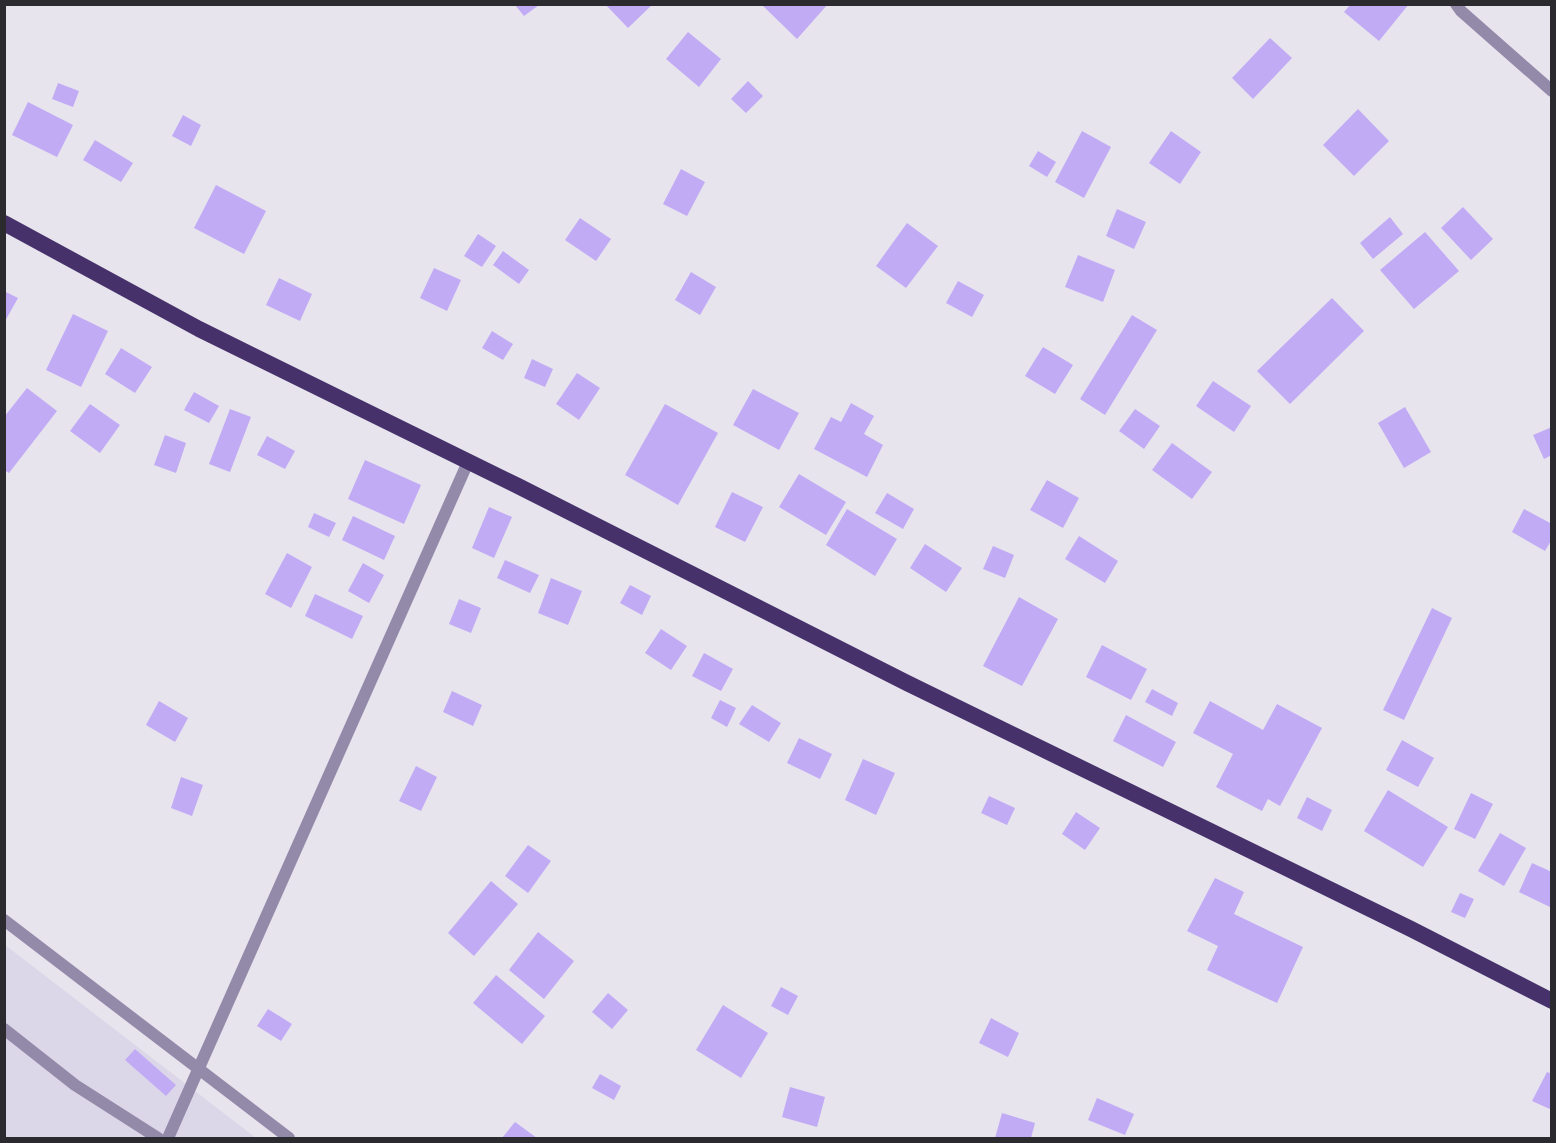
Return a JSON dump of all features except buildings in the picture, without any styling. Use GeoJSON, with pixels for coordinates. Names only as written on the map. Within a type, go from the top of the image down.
{"type":"FeatureCollection","features":[{"type":"Feature","properties":{"kind":"highway"},"geometry":{"type":"LineString","coordinates":[[4,223],[199,329],[907,683],[1411,929],[1551,1001]]}},
{"type":"Feature","properties":{"kind":"street"},"geometry":{"type":"LineString","coordinates":[[1456,4],[1551,91]]}},
{"type":"Feature","properties":{"kind":"street"},"geometry":{"type":"LineString","coordinates":[[168,1138],[468,462]]}},
{"type":"Feature","properties":{"kind":"street"},"geometry":{"type":"LineString","coordinates":[[4,920],[289,1138]]}},
{"type":"Feature","properties":{"kind":"street"},"geometry":{"type":"LineString","coordinates":[[4,1029],[75,1084],[158,1138]]}},
{"type":"Feature","properties":{"kind":"shaded area"},"geometry":{"type":"Polygon","coordinates":[[[5,945],[256,1138],[5,1138],[5,945]]]}}]}
